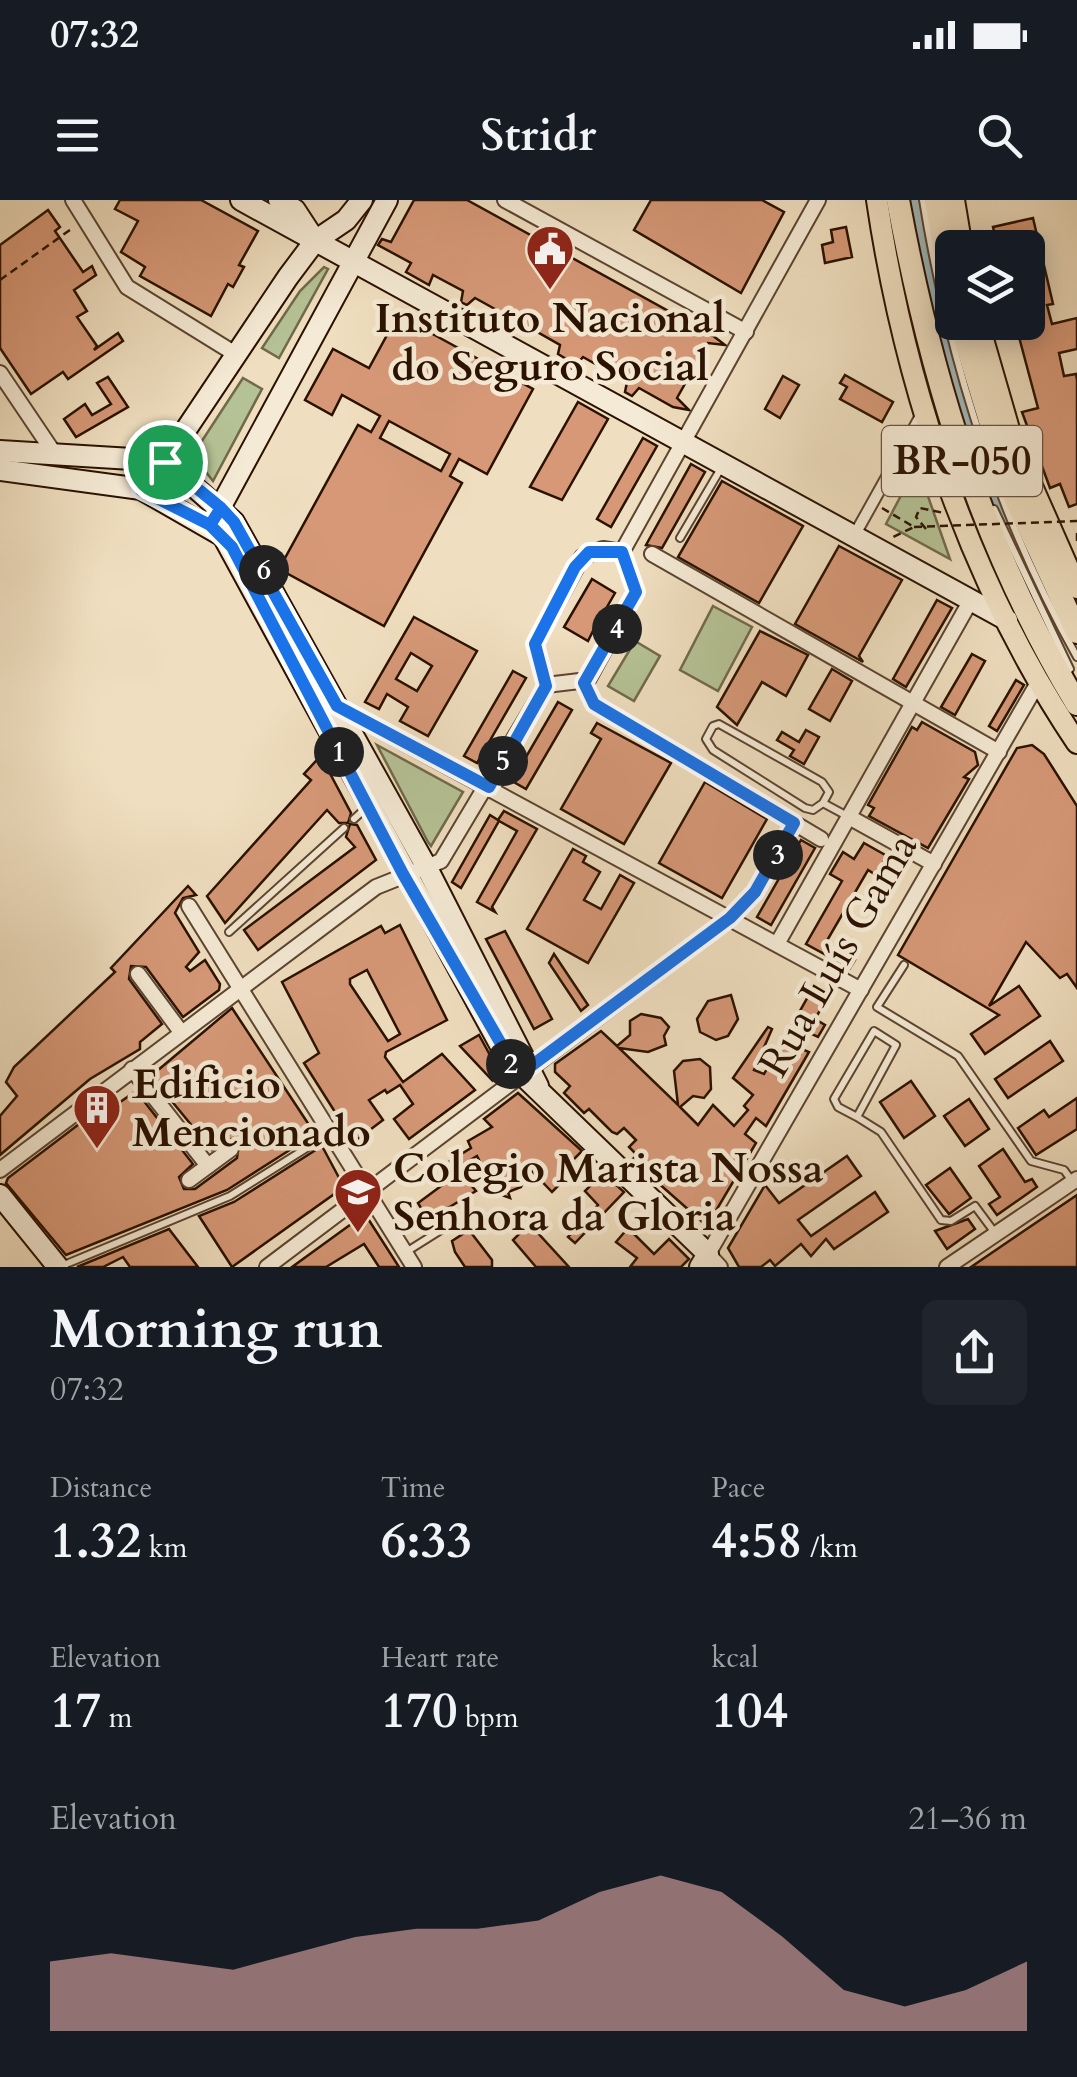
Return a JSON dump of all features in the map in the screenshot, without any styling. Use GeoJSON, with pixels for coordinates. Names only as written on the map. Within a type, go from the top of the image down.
{"type":"FeatureCollection","features":[{"type":"Feature","properties":{"kind":"highway","name":"BR-050"},"geometry":{"type":"LineString","coordinates":[[898,200],[916,296],[955,443],[1002,566],[1077,704]]}},
{"type":"Feature","properties":{"kind":"highway"},"geometry":{"type":"LineString","coordinates":[[953,203],[953,230]]}},
{"type":"Feature","properties":{"kind":"highway","name":"BR-050"},"geometry":{"type":"LineString","coordinates":[[965,340],[1010,486],[1077,632]]}},
{"type":"Feature","properties":{"kind":"main road"},"geometry":{"type":"LineString","coordinates":[[241,200],[1007,620]]}},
{"type":"Feature","properties":{"kind":"main road"},"geometry":{"type":"LineString","coordinates":[[279,200],[295,210],[315,241]]}},
{"type":"Feature","properties":{"kind":"main road"},"geometry":{"type":"LineString","coordinates":[[141,490],[165,462],[315,241],[346,220],[362,200]]}},
{"type":"Feature","properties":{"kind":"main road"},"geometry":{"type":"LineString","coordinates":[[215,517],[387,200]]}},
{"type":"Feature","properties":{"kind":"main road"},"geometry":{"type":"LineString","coordinates":[[878,200],[904,335],[925,409],[972,542],[1007,620],[1077,743]]}},
{"type":"Feature","properties":{"kind":"main road"},"geometry":{"type":"LineString","coordinates":[[953,203],[958,230]]}},
{"type":"Feature","properties":{"kind":"main road"},"geometry":{"type":"LineString","coordinates":[[983,340],[1013,442],[1077,588]]}},
{"type":"Feature","properties":{"kind":"main road"},"geometry":{"type":"LineString","coordinates":[[0,451],[165,462],[215,517],[251,545],[337,706],[370,808],[428,868],[529,1076]]}},
{"type":"Feature","properties":{"kind":"main road"},"geometry":{"type":"LineString","coordinates":[[0,470],[141,490],[215,517],[403,874],[529,1076],[710,1262]]}},
{"type":"Feature","properties":{"kind":"main road"},"geometry":{"type":"LineString","coordinates":[[0,1195],[58,1267]]}},
{"type":"Feature","properties":{"kind":"street"},"geometry":{"type":"LineString","coordinates":[[73,200],[127,286],[236,355]]}},
{"type":"Feature","properties":{"kind":"street"},"geometry":{"type":"LineString","coordinates":[[505,200],[746,332]]}},
{"type":"Feature","properties":{"kind":"street"},"geometry":{"type":"LineString","coordinates":[[622,552],[818,200]]}},
{"type":"Feature","properties":{"kind":"street"},"geometry":{"type":"LineString","coordinates":[[0,373],[56,456]]}},
{"type":"Feature","properties":{"kind":"street"},"geometry":{"type":"LineString","coordinates":[[854,536],[925,409]]}},
{"type":"Feature","properties":{"kind":"street"},"geometry":{"type":"LineString","coordinates":[[0,1170],[376,887],[442,860],[546,686],[535,644],[575,567],[589,552],[622,552]]}},
{"type":"Feature","properties":{"kind":"street"},"geometry":{"type":"LineString","coordinates":[[584,683],[635,598],[633,575],[622,552]]}},
{"type":"Feature","properties":{"kind":"street"},"geometry":{"type":"LineString","coordinates":[[652,554],[999,752]]}},
{"type":"Feature","properties":{"kind":"street"},"geometry":{"type":"LineString","coordinates":[[777,944],[971,600]]}},
{"type":"Feature","properties":{"kind":"street","name":"Rua Luís Gama"},"geometry":{"type":"LineString","coordinates":[[710,1262],[1039,680]]}},
{"type":"Feature","properties":{"kind":"street"},"geometry":{"type":"LineString","coordinates":[[546,686],[584,683]]}},
{"type":"Feature","properties":{"kind":"street"},"geometry":{"type":"LineString","coordinates":[[584,683],[594,704],[821,839]]}},
{"type":"Feature","properties":{"kind":"street"},"geometry":{"type":"LineString","coordinates":[[337,706],[861,990]]}},
{"type":"Feature","properties":{"kind":"street"},"geometry":{"type":"LineString","coordinates":[[849,817],[934,864]]}},
{"type":"Feature","properties":{"kind":"street"},"geometry":{"type":"LineString","coordinates":[[188,906],[414,1267]]}},
{"type":"Feature","properties":{"kind":"street"},"geometry":{"type":"LineString","coordinates":[[267,1267],[529,1076],[730,918]]}},
{"type":"Feature","properties":{"kind":"street"},"geometry":{"type":"LineString","coordinates":[[138,974],[181,1032]]}},
{"type":"Feature","properties":{"kind":"street"},"geometry":{"type":"LineString","coordinates":[[132,1069],[208,1166]]}},
{"type":"Feature","properties":{"kind":"street"},"geometry":{"type":"LineString","coordinates":[[188,1180],[231,1149]]}},
{"type":"Feature","properties":{"kind":"street"},"geometry":{"type":"LineString","coordinates":[[947,1267],[1075,1180]]}},
{"type":"Feature","properties":{"kind":"lane"},"geometry":{"type":"LineString","coordinates":[[909,200],[934,335],[981,481],[1077,682]]}},
{"type":"Feature","properties":{"kind":"lane"},"geometry":{"type":"LineString","coordinates":[[923,200],[936,283],[968,406],[1040,583],[1077,657]]}},
{"type":"Feature","properties":{"kind":"lane"},"geometry":{"type":"LineString","coordinates":[[680,538],[724,464]]}},
{"type":"Feature","properties":{"kind":"lane"},"geometry":{"type":"LineString","coordinates":[[719,724],[822,782],[828,792],[823,803],[813,810],[805,808],[713,750],[706,739],[713,726],[719,724]]}},
{"type":"Feature","properties":{"kind":"lane"},"geometry":{"type":"LineString","coordinates":[[823,803],[849,817]]}},
{"type":"Feature","properties":{"kind":"lane"},"geometry":{"type":"LineString","coordinates":[[730,918],[755,892],[794,823]]}},
{"type":"Feature","properties":{"kind":"lane"},"geometry":{"type":"LineString","coordinates":[[229,932],[344,828]]}},
{"type":"Feature","properties":{"kind":"lane"},"geometry":{"type":"LineString","coordinates":[[904,965],[878,1008],[958,1056],[1030,1161],[1064,1170],[1075,1180]]}},
{"type":"Feature","properties":{"kind":"lane"},"geometry":{"type":"LineString","coordinates":[[857,1117],[896,1045],[874,1030],[834,1100],[857,1117],[881,1132],[941,1220],[951,1221],[978,1206],[996,1234]]}},
{"type":"Feature","properties":{"kind":"lane"},"geometry":{"type":"LineString","coordinates":[[58,1267],[230,1196],[330,1133]]}},
{"type":"Feature","properties":{"kind":"lane"},"geometry":{"type":"LineString","coordinates":[[405,1253],[468,1213]]}},
{"type":"Feature","properties":{"kind":"path"},"geometry":{"type":"LineString","coordinates":[[0,280],[84,220]]}},
{"type":"Feature","properties":{"kind":"path"},"geometry":{"type":"LineString","coordinates":[[872,502],[914,527],[926,529],[1077,522]]}},
{"type":"Feature","properties":{"kind":"path"},"geometry":{"type":"LineString","coordinates":[[926,529],[916,511],[926,507],[937,514]]}},
{"type":"Feature","properties":{"kind":"path"},"geometry":{"type":"LineString","coordinates":[[880,550],[892,538],[914,527]]}},
{"type":"Feature","properties":{"kind":"path"},"geometry":{"type":"LineString","coordinates":[[1077,533],[1077,543]]}},
{"type":"Feature","properties":{"kind":"green space"},"geometry":{"type":"Polygon","coordinates":[[[324,267],[328,269],[279,358],[262,348],[300,291],[324,267]]]}},
{"type":"Feature","properties":{"kind":"green space"},"geometry":{"type":"Polygon","coordinates":[[[243,378],[262,389],[213,481],[198,462],[196,450],[243,378]]]}},
{"type":"Feature","properties":{"kind":"green space"},"geometry":{"type":"Polygon","coordinates":[[[917,465],[950,559],[886,524],[917,465]]]}},
{"type":"Feature","properties":{"kind":"green space"},"geometry":{"type":"Polygon","coordinates":[[[713,606],[752,627],[718,691],[680,670],[713,606]]]}},
{"type":"Feature","properties":{"kind":"green space"},"geometry":{"type":"Polygon","coordinates":[[[635,641],[660,656],[634,701],[608,686],[635,641]]]}},
{"type":"Feature","properties":{"kind":"green space"},"geometry":{"type":"Polygon","coordinates":[[[377,745],[463,792],[431,846],[428,842],[377,745]]]}},
{"type":"Feature","properties":{"kind":"building"},"geometry":{"type":"Polygon","coordinates":[[[120,200],[201,200],[258,231],[239,265],[244,267],[233,287],[228,284],[211,316],[140,276],[145,267],[121,252],[138,221],[115,209],[120,200]]]}},
{"type":"Feature","properties":{"kind":"building"},"geometry":{"type":"Polygon","coordinates":[[[414,200],[467,200],[712,335],[725,345],[708,343],[677,398],[689,410],[673,407],[639,388],[632,396],[625,392],[627,382],[583,357],[576,365],[558,354],[560,345],[516,320],[508,328],[501,324],[504,314],[475,298],[467,305],[461,302],[463,291],[433,275],[429,285],[406,272],[411,263],[378,245],[382,239],[391,242],[414,200]]]}},
{"type":"Feature","properties":{"kind":"building"},"geometry":{"type":"Polygon","coordinates":[[[651,200],[762,200],[784,212],[741,293],[634,230],[651,200]]]}},
{"type":"Feature","properties":{"kind":"building"},"geometry":{"type":"Polygon","coordinates":[[[48,210],[60,227],[55,231],[83,272],[92,266],[96,275],[74,290],[87,311],[77,317],[97,346],[94,350],[118,333],[123,341],[68,379],[63,372],[31,394],[0,348],[0,245],[48,210]]]}},
{"type":"Feature","properties":{"kind":"building"},"geometry":{"type":"Polygon","coordinates":[[[1033,218],[1036,230],[994,230],[993,227],[1033,218]]]}},
{"type":"Feature","properties":{"kind":"building"},"geometry":{"type":"Polygon","coordinates":[[[846,227],[852,257],[825,263],[822,245],[833,242],[831,230],[846,227]]]}},
{"type":"Feature","properties":{"kind":"building"},"geometry":{"type":"Polygon","coordinates":[[[1045,270],[1053,304],[1047,305],[1052,324],[1077,318],[1077,349],[1059,353],[1064,376],[1076,374],[1077,380],[1077,504],[1069,507],[1060,484],[1050,488],[1022,412],[1038,408],[1020,340],[1045,340],[1045,270]]]}},
{"type":"Feature","properties":{"kind":"building"},"geometry":{"type":"Polygon","coordinates":[[[398,315],[533,389],[487,474],[459,459],[450,476],[462,483],[384,626],[279,569],[358,425],[371,432],[380,416],[342,395],[332,415],[305,400],[333,349],[369,368],[398,315]],[[389,421],[380,438],[441,471],[450,454],[389,421]]]}},
{"type":"Feature","properties":{"kind":"building"},"geometry":{"type":"Polygon","coordinates":[[[845,375],[893,402],[882,422],[840,399],[847,387],[840,383],[845,375]]]}},
{"type":"Feature","properties":{"kind":"building"},"geometry":{"type":"Polygon","coordinates":[[[783,376],[799,385],[780,418],[765,409],[783,376]]]}},
{"type":"Feature","properties":{"kind":"building"},"geometry":{"type":"Polygon","coordinates":[[[108,377],[128,407],[76,437],[64,419],[85,404],[92,415],[111,404],[97,383],[108,377]]]}},
{"type":"Feature","properties":{"kind":"building"},"geometry":{"type":"Polygon","coordinates":[[[578,402],[608,419],[562,500],[530,487],[578,402]]]}},
{"type":"Feature","properties":{"kind":"building"},"geometry":{"type":"Polygon","coordinates":[[[643,438],[657,446],[611,527],[597,519],[643,438]]]}},
{"type":"Feature","properties":{"kind":"building"},"geometry":{"type":"Polygon","coordinates":[[[691,464],[705,472],[662,548],[646,545],[691,464]]]}},
{"type":"Feature","properties":{"kind":"building"},"geometry":{"type":"Polygon","coordinates":[[[722,481],[803,526],[759,603],[678,557],[722,481]]]}},
{"type":"Feature","properties":{"kind":"building"},"geometry":{"type":"Polygon","coordinates":[[[839,546],[902,580],[859,656],[863,662],[795,624],[839,546]]]}},
{"type":"Feature","properties":{"kind":"building"},"geometry":{"type":"Polygon","coordinates":[[[592,579],[615,593],[603,614],[609,617],[599,634],[593,631],[588,641],[564,627],[592,579]]]}},
{"type":"Feature","properties":{"kind":"building"},"geometry":{"type":"Polygon","coordinates":[[[937,600],[952,608],[906,687],[893,679],[937,600]]]}},
{"type":"Feature","properties":{"kind":"building"},"geometry":{"type":"Polygon","coordinates":[[[414,617],[477,651],[428,736],[400,721],[408,707],[387,694],[379,709],[365,702],[414,617]],[[411,653],[396,679],[417,691],[432,666],[411,653]]]}},
{"type":"Feature","properties":{"kind":"building"},"geometry":{"type":"Polygon","coordinates":[[[760,631],[808,655],[786,696],[762,682],[737,725],[717,707],[760,631]]]}},
{"type":"Feature","properties":{"kind":"building"},"geometry":{"type":"Polygon","coordinates":[[[972,654],[985,661],[955,715],[941,707],[972,654]]]}},
{"type":"Feature","properties":{"kind":"building"},"geometry":{"type":"Polygon","coordinates":[[[832,669],[852,681],[830,721],[809,709],[832,669]]]}},
{"type":"Feature","properties":{"kind":"building"},"geometry":{"type":"Polygon","coordinates":[[[513,671],[526,678],[477,763],[464,756],[513,671]]]}},
{"type":"Feature","properties":{"kind":"building"},"geometry":{"type":"Polygon","coordinates":[[[1016,680],[1024,685],[997,731],[989,726],[1016,680]]]}},
{"type":"Feature","properties":{"kind":"building"},"geometry":{"type":"Polygon","coordinates":[[[558,702],[572,710],[526,789],[512,781],[558,702]]]}},
{"type":"Feature","properties":{"kind":"building"},"geometry":{"type":"Polygon","coordinates":[[[922,722],[975,752],[978,765],[964,777],[969,779],[928,848],[869,816],[874,808],[868,805],[912,727],[917,730],[922,722]]]}},
{"type":"Feature","properties":{"kind":"building"},"geometry":{"type":"Polygon","coordinates":[[[597,723],[671,763],[624,844],[561,809],[601,739],[591,733],[597,723]]]}},
{"type":"Feature","properties":{"kind":"building"},"geometry":{"type":"Polygon","coordinates":[[[806,730],[819,737],[804,764],[790,756],[794,750],[777,740],[782,732],[799,742],[806,730]]]}},
{"type":"Feature","properties":{"kind":"building"},"geometry":{"type":"Polygon","coordinates":[[[1032,745],[1044,754],[1077,806],[1077,988],[1067,974],[1060,978],[1026,942],[989,1006],[1019,986],[1040,1016],[985,1054],[971,1034],[999,1015],[898,955],[1017,748],[1032,745]]]}},
{"type":"Feature","properties":{"kind":"building"},"geometry":{"type":"Polygon","coordinates":[[[325,751],[330,761],[326,766],[351,813],[348,823],[339,823],[327,810],[225,923],[207,896],[311,780],[304,774],[325,751]]]}},
{"type":"Feature","properties":{"kind":"building"},"geometry":{"type":"Polygon","coordinates":[[[705,782],[767,819],[722,898],[659,863],[705,782]]]}},
{"type":"Feature","properties":{"kind":"building"},"geometry":{"type":"Polygon","coordinates":[[[504,811],[537,829],[492,907],[495,912],[477,902],[517,831],[499,821],[461,888],[452,882],[490,815],[498,820],[504,811]]]}},
{"type":"Feature","properties":{"kind":"building"},"geometry":{"type":"Polygon","coordinates":[[[350,824],[357,825],[376,860],[258,950],[244,930],[355,847],[346,837],[350,824]]]}},
{"type":"Feature","properties":{"kind":"building"},"geometry":{"type":"Polygon","coordinates":[[[801,840],[815,848],[771,925],[757,917],[801,840]]]}},
{"type":"Feature","properties":{"kind":"building"},"geometry":{"type":"Polygon","coordinates":[[[864,843],[887,856],[876,875],[868,870],[825,944],[855,960],[850,968],[806,944],[842,881],[830,874],[843,852],[854,859],[864,843]]]}},
{"type":"Feature","properties":{"kind":"building"},"geometry":{"type":"Polygon","coordinates":[[[573,849],[586,856],[583,862],[600,872],[584,900],[601,909],[620,875],[634,883],[588,963],[527,929],[573,849]]]}},
{"type":"Feature","properties":{"kind":"building"},"geometry":{"type":"Polygon","coordinates":[[[188,886],[196,895],[183,898],[175,913],[199,952],[186,967],[190,971],[205,960],[220,984],[219,990],[183,1017],[146,967],[131,966],[129,979],[162,1024],[140,1042],[140,1049],[90,1079],[0,1155],[0,1116],[17,1096],[6,1082],[14,1067],[115,972],[111,968],[188,886]]]}},
{"type":"Feature","properties":{"kind":"building"},"geometry":{"type":"Polygon","coordinates":[[[400,925],[447,1020],[386,1052],[385,1057],[403,1082],[442,1054],[475,1090],[409,1139],[394,1119],[413,1104],[400,1085],[387,1093],[385,1090],[369,1100],[383,1120],[354,1142],[304,1063],[319,1053],[282,982],[381,926],[385,933],[400,925]],[[367,970],[350,979],[388,1041],[400,1034],[367,970]]]}},
{"type":"Feature","properties":{"kind":"building"},"geometry":{"type":"Polygon","coordinates":[[[505,931],[552,1019],[534,1029],[486,939],[505,931]]]}},
{"type":"Feature","properties":{"kind":"building"},"geometry":{"type":"Polygon","coordinates":[[[554,954],[588,1005],[581,1011],[549,963],[554,954]]]}},
{"type":"Feature","properties":{"kind":"building"},"geometry":{"type":"Polygon","coordinates":[[[814,986],[829,995],[815,1019],[825,1025],[818,1037],[792,1025],[814,986]]]}},
{"type":"Feature","properties":{"kind":"building"},"geometry":{"type":"Polygon","coordinates":[[[731,995],[738,1019],[728,1036],[716,1040],[700,1032],[697,1019],[708,1001],[731,995]]]}},
{"type":"Feature","properties":{"kind":"building"},"geometry":{"type":"Polygon","coordinates":[[[232,1008],[315,1134],[227,1190],[66,1255],[6,1183],[8,1178],[99,1109],[103,1114],[136,1091],[193,1164],[179,1177],[184,1189],[195,1189],[237,1158],[239,1142],[229,1139],[212,1150],[151,1076],[232,1008]]]}},
{"type":"Feature","properties":{"kind":"building"},"geometry":{"type":"Polygon","coordinates":[[[641,1014],[661,1018],[669,1027],[664,1036],[666,1045],[648,1052],[619,1048],[678,1105],[674,1071],[683,1061],[700,1059],[710,1067],[711,1089],[704,1098],[693,1096],[680,1107],[698,1125],[713,1105],[734,1126],[748,1110],[744,1106],[753,1095],[733,1078],[768,1027],[772,1029],[754,1070],[764,1074],[783,1041],[809,1052],[766,1126],[756,1118],[745,1134],[756,1143],[707,1226],[632,1160],[637,1155],[629,1147],[636,1140],[624,1128],[617,1134],[612,1132],[589,1109],[584,1113],[564,1093],[570,1086],[555,1072],[555,1064],[601,1031],[617,1046],[630,1035],[630,1021],[641,1014]]]}},
{"type":"Feature","properties":{"kind":"building"},"geometry":{"type":"Polygon","coordinates":[[[479,1035],[496,1066],[492,1080],[460,1046],[479,1035]]]}},
{"type":"Feature","properties":{"kind":"building"},"geometry":{"type":"Polygon","coordinates":[[[1050,1041],[1063,1061],[1008,1098],[995,1079],[1050,1041]]]}},
{"type":"Feature","properties":{"kind":"building"},"geometry":{"type":"Polygon","coordinates":[[[911,1081],[935,1116],[904,1138],[880,1102],[911,1081]]]}},
{"type":"Feature","properties":{"kind":"building"},"geometry":{"type":"Polygon","coordinates":[[[518,1093],[582,1151],[569,1164],[578,1173],[569,1182],[566,1178],[552,1192],[528,1167],[521,1187],[508,1192],[510,1198],[496,1193],[477,1156],[455,1169],[450,1161],[471,1148],[468,1141],[492,1127],[484,1119],[518,1093]]]}},
{"type":"Feature","properties":{"kind":"building"},"geometry":{"type":"Polygon","coordinates":[[[1077,1098],[1077,1129],[1036,1155],[1018,1128],[1044,1110],[1049,1117],[1077,1098]]]}},
{"type":"Feature","properties":{"kind":"building"},"geometry":{"type":"Polygon","coordinates":[[[969,1099],[989,1129],[965,1146],[944,1116],[969,1099]]]}},
{"type":"Feature","properties":{"kind":"building"},"geometry":{"type":"Polygon","coordinates":[[[322,1146],[344,1187],[232,1267],[199,1216],[234,1202],[322,1146]]]}},
{"type":"Feature","properties":{"kind":"building"},"geometry":{"type":"Polygon","coordinates":[[[1003,1149],[1025,1182],[1032,1179],[1037,1187],[997,1215],[989,1204],[1000,1197],[979,1166],[1003,1149]]]}},
{"type":"Feature","properties":{"kind":"building"},"geometry":{"type":"Polygon","coordinates":[[[847,1156],[861,1176],[798,1220],[811,1236],[875,1192],[888,1212],[834,1249],[826,1239],[811,1256],[801,1244],[775,1266],[770,1260],[761,1267],[739,1267],[728,1248],[765,1185],[779,1203],[847,1156]]]}},
{"type":"Feature","properties":{"kind":"building"},"geometry":{"type":"Polygon","coordinates":[[[950,1168],[971,1198],[949,1214],[926,1185],[950,1168]]]}},
{"type":"Feature","properties":{"kind":"building"},"geometry":{"type":"Polygon","coordinates":[[[460,1172],[476,1191],[428,1220],[418,1203],[460,1172]]]}},
{"type":"Feature","properties":{"kind":"building"},"geometry":{"type":"Polygon","coordinates":[[[603,1173],[624,1192],[575,1243],[568,1237],[598,1205],[585,1191],[603,1173]]]}},
{"type":"Feature","properties":{"kind":"building"},"geometry":{"type":"Polygon","coordinates":[[[1077,1195],[1077,1267],[971,1267],[1012,1239],[1077,1195]]]}},
{"type":"Feature","properties":{"kind":"building","name":"Colegio Marista Nossa Senhora da Gloria"},"geometry":{"type":"Polygon","coordinates":[[[365,1214],[399,1267],[379,1267],[364,1244],[326,1267],[292,1267],[365,1214]]]}},
{"type":"Feature","properties":{"kind":"building"},"geometry":{"type":"Polygon","coordinates":[[[968,1219],[975,1229],[947,1249],[935,1231],[968,1219]]]}},
{"type":"Feature","properties":{"kind":"building"},"geometry":{"type":"Polygon","coordinates":[[[527,1226],[569,1267],[536,1267],[513,1240],[527,1226]]]}},
{"type":"Feature","properties":{"kind":"building"},"geometry":{"type":"Polygon","coordinates":[[[628,1228],[654,1254],[669,1239],[689,1259],[681,1267],[630,1267],[637,1258],[616,1242],[628,1228]]]}},
{"type":"Feature","properties":{"kind":"building"},"geometry":{"type":"Polygon","coordinates":[[[169,1229],[198,1267],[130,1267],[123,1257],[103,1267],[77,1267],[169,1229]]]}},
{"type":"Feature","properties":{"kind":"building"},"geometry":{"type":"Polygon","coordinates":[[[469,1230],[492,1260],[492,1267],[465,1267],[455,1252],[452,1241],[469,1230]]]}},
{"type":"Feature","properties":{"kind":"waterway"},"geometry":{"type":"LineString","coordinates":[[916,200],[931,286],[952,369],[1010,531]]}},
{"type":"Feature","properties":{"kind":"place","name":"Instituto Nacional do Seguro Social"},"geometry":{"type":"Point","coordinates":[550,292]}},
{"type":"Feature","properties":{"kind":"place","name":"Edificio Mencionado"},"geometry":{"type":"Point","coordinates":[97,1150]}},
{"type":"Feature","properties":{"kind":"place","name":"Colegio Marista Nossa Senhora da Gloria"},"geometry":{"type":"Point","coordinates":[358,1234]}},
{"type":"Feature","properties":{"kind":"route"},"geometry":{"type":"LineString","coordinates":[[165,462],[141,490],[210,525],[221,508],[234,522],[251,545],[337,706],[489,787],[546,686],[535,644],[575,567],[589,552],[622,552],[633,575],[635,598],[584,683],[587,692],[594,704],[650,740],[794,823],[755,892],[730,918],[519,1075],[403,874],[232,547],[210,525],[221,508],[165,462]]}}]}
